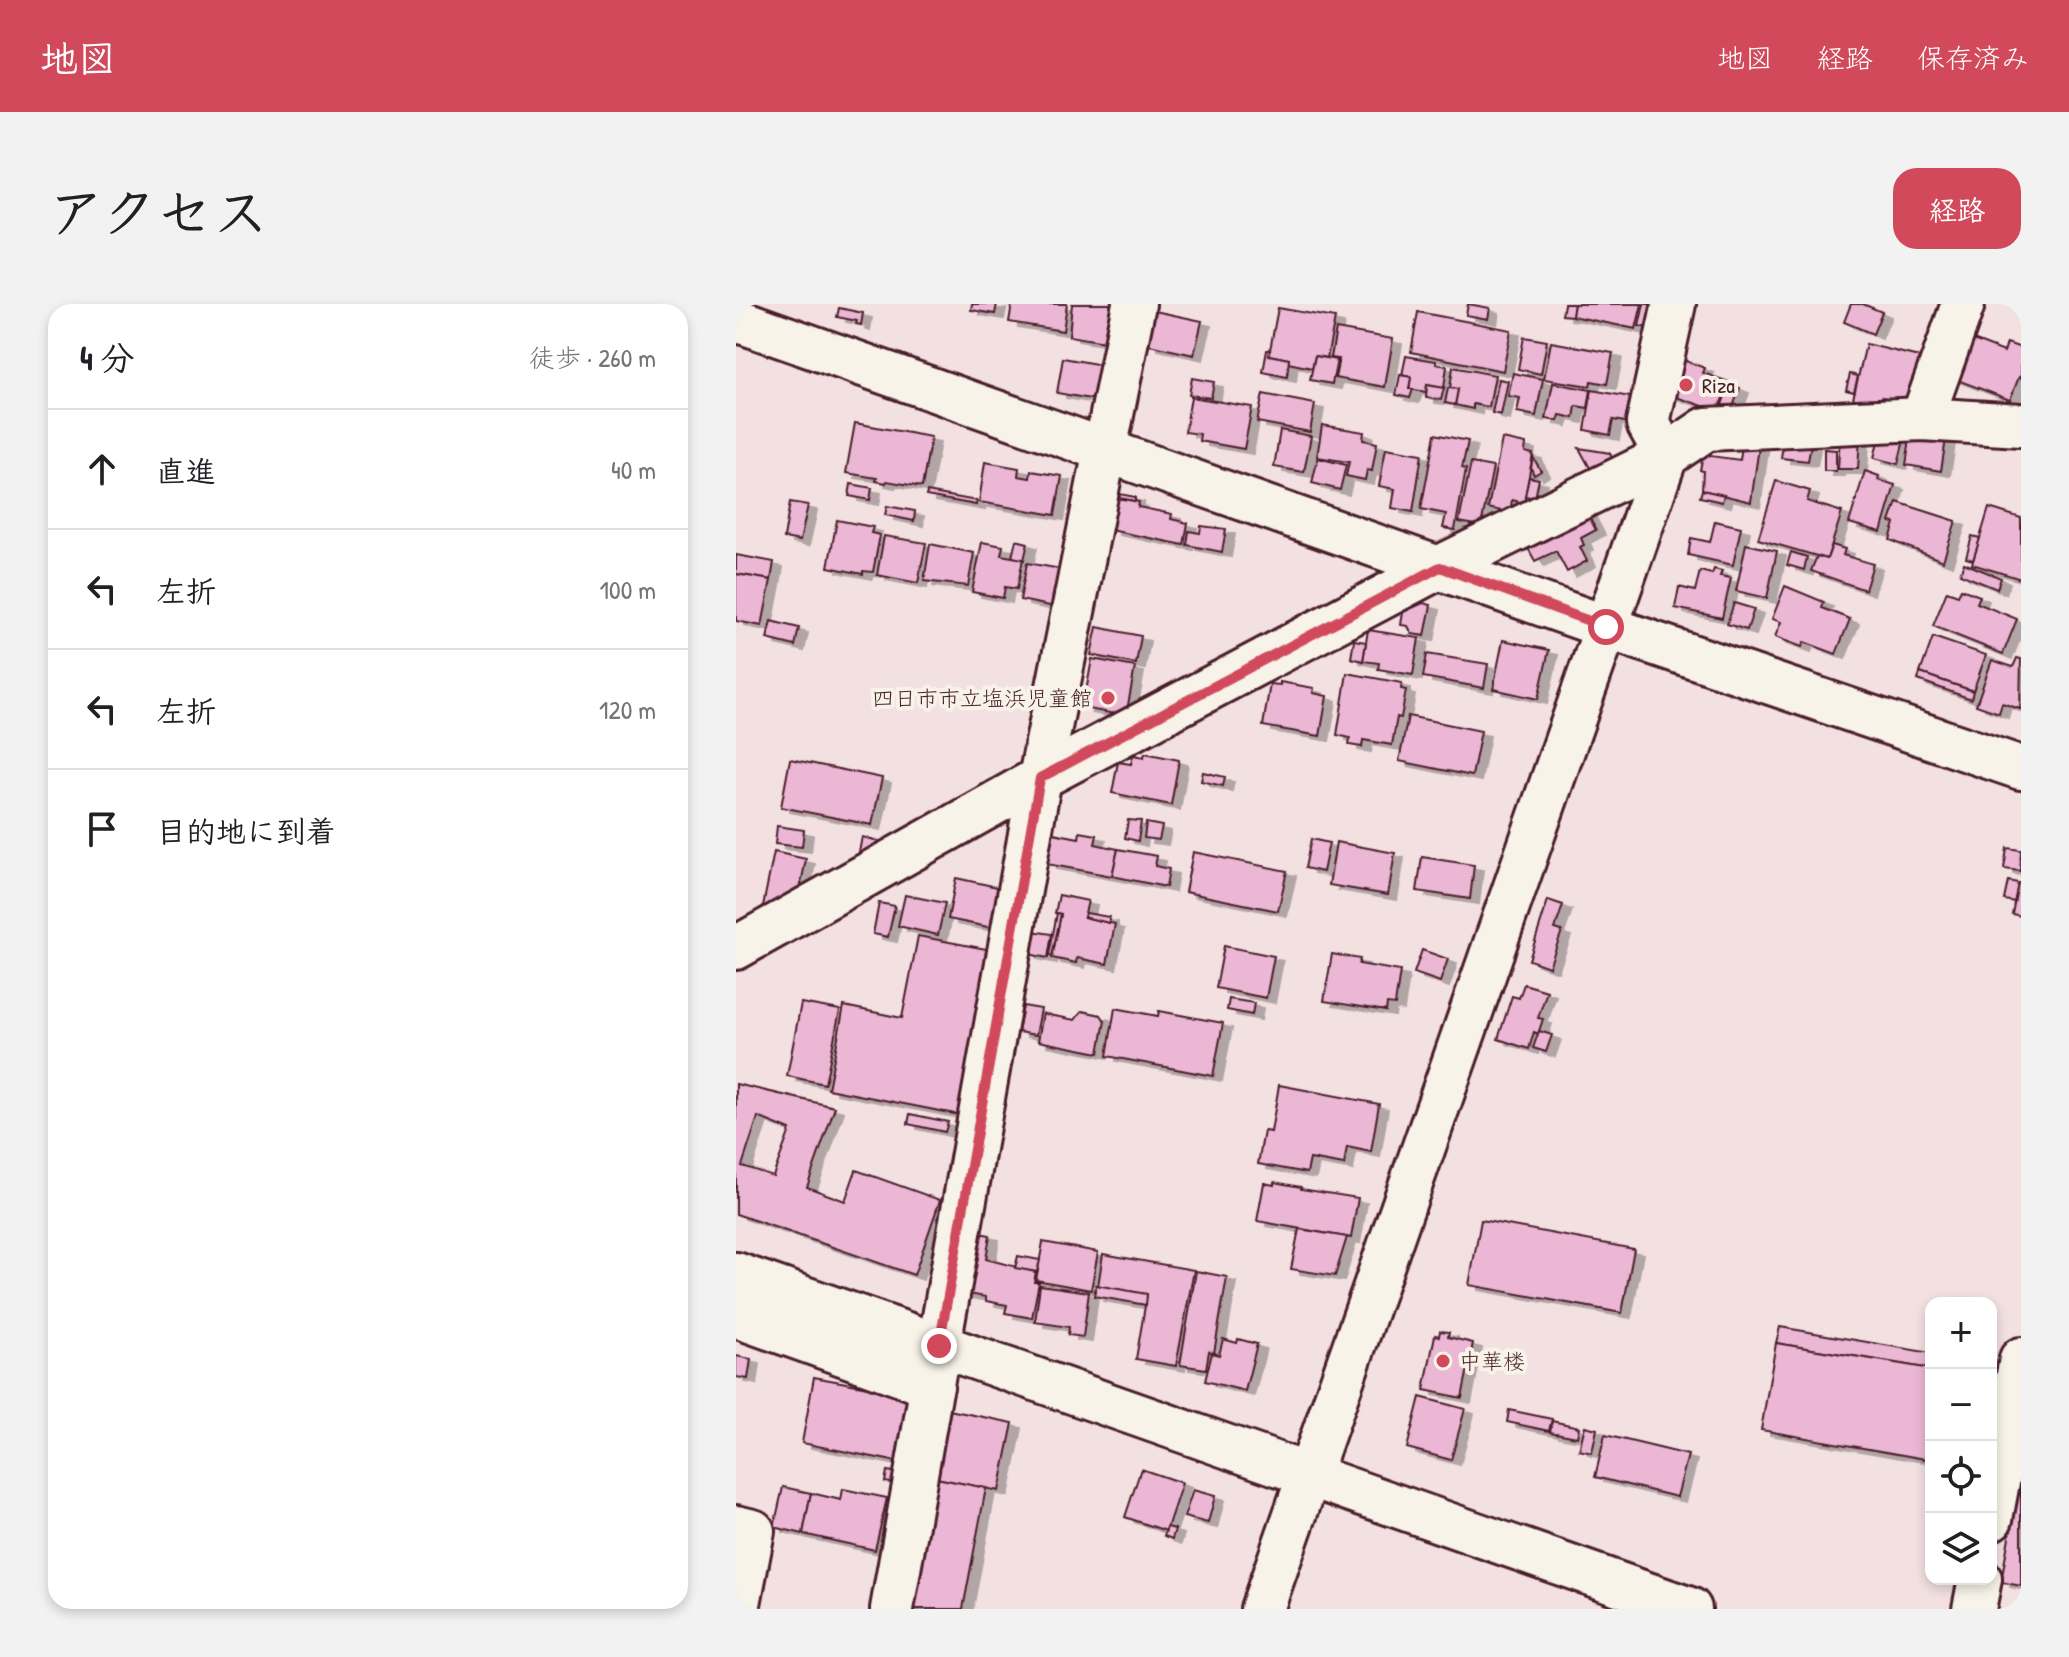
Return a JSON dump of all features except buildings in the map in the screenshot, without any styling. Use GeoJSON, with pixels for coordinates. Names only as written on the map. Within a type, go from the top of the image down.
{"type":"FeatureCollection","features":[{"type":"Feature","properties":{"kind":"street"},"geometry":{"type":"LineString","coordinates":[[892,1609],[928,1356],[1134,304]]}},
{"type":"Feature","properties":{"kind":"street"},"geometry":{"type":"LineString","coordinates":[[1262,1609],[1666,456],[1648,423],[1674,304]]}},
{"type":"Feature","properties":{"kind":"street"},"geometry":{"type":"LineString","coordinates":[[1922,419],[1963,304]]}},
{"type":"Feature","properties":{"kind":"street"},"geometry":{"type":"LineString","coordinates":[[736,320],[1606,627],[2021,768]]}},
{"type":"Feature","properties":{"kind":"street"},"geometry":{"type":"LineString","coordinates":[[736,948],[1040,778],[1440,567],[1666,456],[1706,429],[1922,419],[2021,425]]}},
{"type":"Feature","properties":{"kind":"street"},"geometry":{"type":"LineString","coordinates":[[736,1274],[928,1356]]}},
{"type":"Feature","properties":{"kind":"street"},"geometry":{"type":"LineString","coordinates":[[736,1316],[928,1356],[1311,1475],[1690,1609]]}},
{"type":"Feature","properties":{"kind":"street"},"geometry":{"type":"LineString","coordinates":[[1992,1513],[2021,1359]]}},
{"type":"Feature","properties":{"kind":"street"},"geometry":{"type":"LineString","coordinates":[[736,1527],[753,1531],[738,1609]]}},
{"type":"Feature","properties":{"kind":"street"},"geometry":{"type":"LineString","coordinates":[[1974,1609],[1979,1585]]}},
{"type":"Feature","properties":{"kind":"place","name":"Riza"},"geometry":{"type":"Point","coordinates":[1686,385]}},
{"type":"Feature","properties":{"kind":"place","name":"四日市市立塩浜児童館"},"geometry":{"type":"Point","coordinates":[1108,698]}},
{"type":"Feature","properties":{"kind":"place","name":"中華楼"},"geometry":{"type":"Point","coordinates":[1443,1361]}},
{"type":"Feature","properties":{"kind":"route"},"geometry":{"type":"LineString","coordinates":[[939,1346],[1040,778],[1440,567],[1606,627]]}}]}
